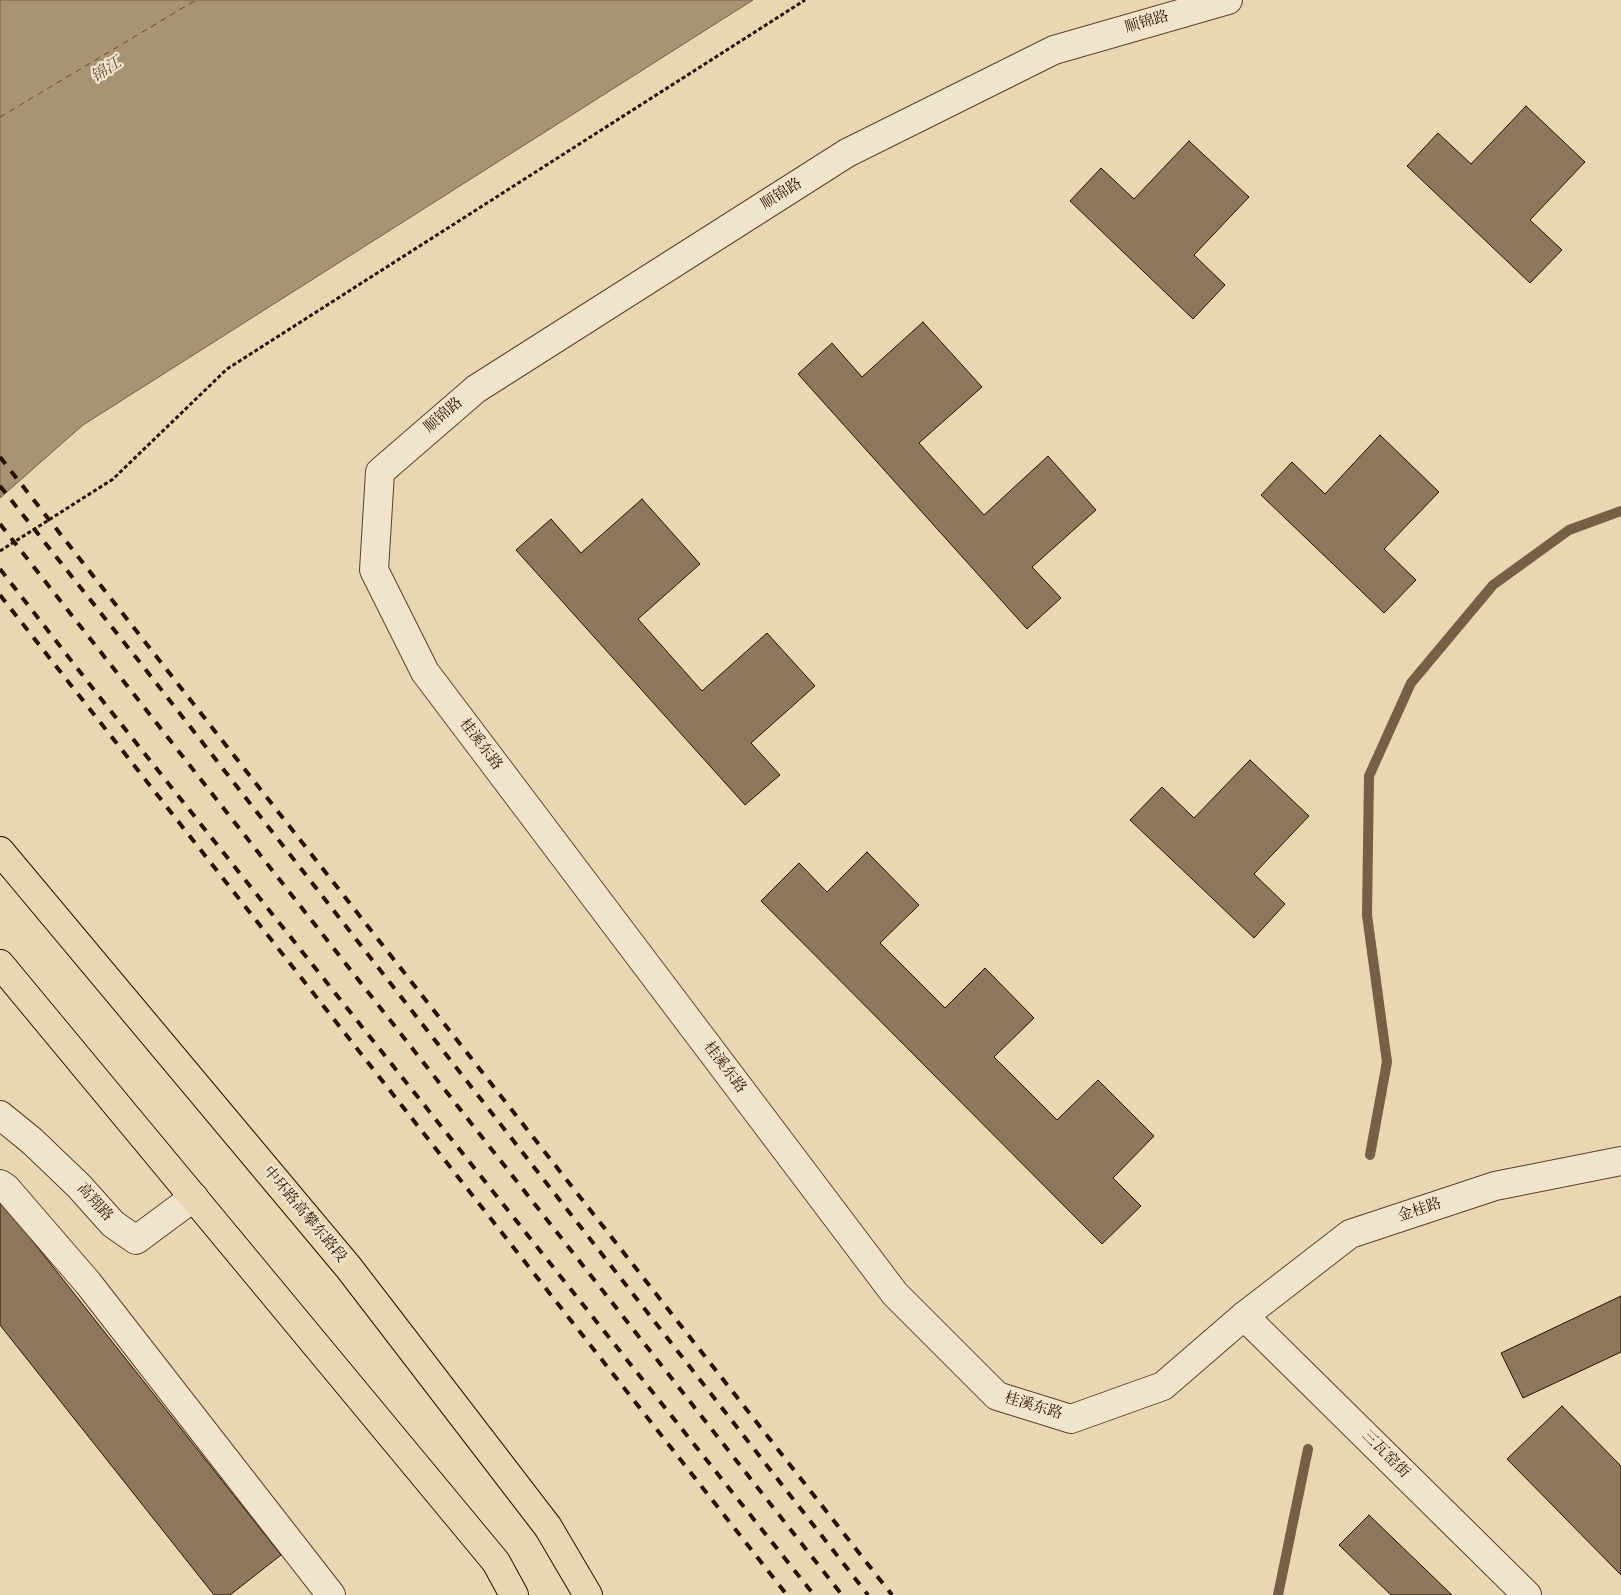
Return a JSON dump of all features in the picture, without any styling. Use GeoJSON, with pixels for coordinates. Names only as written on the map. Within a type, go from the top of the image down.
{"type":"FeatureCollection","features":[{"type":"Feature","properties":{"kind":"main road","name":"中环路高攀东路段"},"geometry":{"type":"LineString","coordinates":[[0,851],[348,1268],[548,1526],[588,1595]]}},
{"type":"Feature","properties":{"kind":"main road"},"geometry":{"type":"LineString","coordinates":[[0,964],[496,1562],[514,1595]]}},
{"type":"Feature","properties":{"kind":"street","name":"顺锦路"},"geometry":{"type":"LineString","coordinates":[[380,472],[476,389],[847,153],[1054,50],[1228,0]]}},
{"type":"Feature","properties":{"kind":"street","name":"桂溪东路"},"geometry":{"type":"LineString","coordinates":[[380,472],[374,570],[425,672],[895,1294],[997,1396],[1071,1419],[1163,1386],[1244,1316]]}},
{"type":"Feature","properties":{"kind":"street","name":"高翔路"},"geometry":{"type":"LineString","coordinates":[[0,1115],[32,1141],[79,1186],[113,1224],[136,1240],[194,1197]]}},
{"type":"Feature","properties":{"kind":"street","name":"金桂路"},"geometry":{"type":"LineString","coordinates":[[1244,1316],[1350,1234],[1495,1186],[1621,1161]]}},
{"type":"Feature","properties":{"kind":"street"},"geometry":{"type":"LineString","coordinates":[[0,1184],[6,1188],[88,1283],[331,1595]]}},
{"type":"Feature","properties":{"kind":"street","name":"三瓦窑街"},"geometry":{"type":"LineString","coordinates":[[1244,1316],[1527,1595]]}},
{"type":"Feature","properties":{"kind":"path"},"geometry":{"type":"LineString","coordinates":[[0,551],[113,479],[226,369],[805,0]]}},
{"type":"Feature","properties":{"kind":"water","name":"锦江"},"geometry":{"type":"Polygon","coordinates":[[[0,0],[753,0],[83,425],[0,498],[0,0]]]}},
{"type":"Feature","properties":{"kind":"building"},"geometry":{"type":"Polygon","coordinates":[[[1526,106],[1585,162],[1530,220],[1562,250],[1530,283],[1407,166],[1438,133],[1471,164],[1526,106]]]}},
{"type":"Feature","properties":{"kind":"building"},"geometry":{"type":"Polygon","coordinates":[[[1189,141],[1249,197],[1194,255],[1225,285],[1193,319],[1070,201],[1101,168],[1134,199],[1189,141]]]}},
{"type":"Feature","properties":{"kind":"building"},"geometry":{"type":"Polygon","coordinates":[[[923,322],[982,387],[919,443],[984,515],[1048,456],[1096,510],[1032,567],[1061,598],[1027,629],[798,374],[832,343],[862,377],[923,322]]]}},
{"type":"Feature","properties":{"kind":"building"},"geometry":{"type":"Polygon","coordinates":[[[1380,435],[1439,492],[1384,549],[1416,580],[1384,613],[1261,495],[1292,462],[1325,494],[1380,435]]]}},
{"type":"Feature","properties":{"kind":"building"},"geometry":{"type":"Polygon","coordinates":[[[642,499],[700,564],[638,619],[702,691],[767,633],[815,686],[751,743],[780,775],[745,805],[516,550],[551,519],[581,553],[642,499]]]}},
{"type":"Feature","properties":{"kind":"building"},"geometry":{"type":"Polygon","coordinates":[[[1250,760],[1309,816],[1254,874],[1285,904],[1254,938],[1130,820],[1162,787],[1194,818],[1250,760]]]}},
{"type":"Feature","properties":{"kind":"building"},"geometry":{"type":"Polygon","coordinates":[[[867,852],[919,905],[880,943],[945,1008],[985,968],[1034,1018],[994,1057],[1057,1120],[1098,1080],[1154,1136],[1113,1178],[1141,1206],[1102,1244],[761,901],[799,863],[827,892],[867,852]]]}},
{"type":"Feature","properties":{"kind":"building"},"geometry":{"type":"Polygon","coordinates":[[[0,1200],[281,1555],[230,1595],[214,1595],[0,1325],[0,1200]]]}},
{"type":"Feature","properties":{"kind":"building"},"geometry":{"type":"Polygon","coordinates":[[[1621,1296],[1621,1352],[1523,1398],[1501,1353],[1621,1296]]]}},
{"type":"Feature","properties":{"kind":"building"},"geometry":{"type":"Polygon","coordinates":[[[1562,1406],[1621,1466],[1621,1575],[1507,1459],[1562,1406]]]}},
{"type":"Feature","properties":{"kind":"building"},"geometry":{"type":"Polygon","coordinates":[[[1369,1515],[1452,1595],[1391,1595],[1339,1545],[1369,1515]]]}},
{"type":"Feature","properties":{"kind":"waterway"},"geometry":{"type":"LineString","coordinates":[[1370,1155],[1387,1062],[1367,915],[1369,776],[1411,683],[1493,585],[1569,530],[1621,511]]}},
{"type":"Feature","properties":{"kind":"waterway"},"geometry":{"type":"LineString","coordinates":[[1278,1595],[1308,1449]]}},
{"type":"Feature","properties":{"kind":"ferry route"},"geometry":{"type":"LineString","coordinates":[[0,117],[196,0]]}},
{"type":"Feature","properties":{"kind":"railway"},"geometry":{"type":"LineString","coordinates":[[0,457],[892,1595]]}},
{"type":"Feature","properties":{"kind":"railway"},"geometry":{"type":"LineString","coordinates":[[0,486],[868,1595]]}},
{"type":"Feature","properties":{"kind":"railway"},"geometry":{"type":"LineString","coordinates":[[0,524],[842,1595]]}},
{"type":"Feature","properties":{"kind":"railway"},"geometry":{"type":"LineString","coordinates":[[0,569],[98,695],[814,1595]]}},
{"type":"Feature","properties":{"kind":"railway"},"geometry":{"type":"LineString","coordinates":[[0,595],[787,1595]]}}]}
